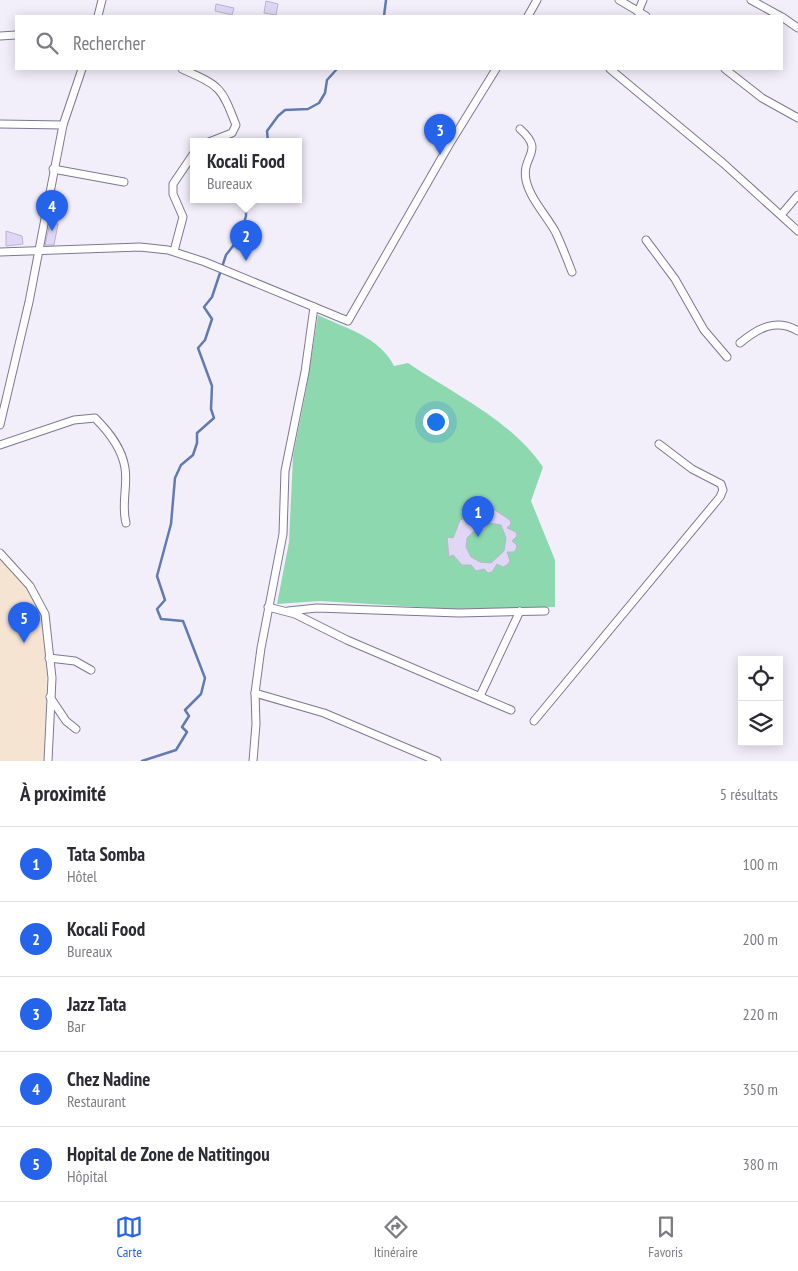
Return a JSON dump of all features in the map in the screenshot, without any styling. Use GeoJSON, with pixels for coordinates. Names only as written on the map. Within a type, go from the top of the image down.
{"type":"FeatureCollection","features":[{"type":"Feature","properties":{"kind":"street"},"geometry":{"type":"LineString","coordinates":[[98,15],[102,0]]}},
{"type":"Feature","properties":{"kind":"street"},"geometry":{"type":"LineString","coordinates":[[530,15],[537,0]]}},
{"type":"Feature","properties":{"kind":"street"},"geometry":{"type":"LineString","coordinates":[[619,0],[644,15]]}},
{"type":"Feature","properties":{"kind":"street"},"geometry":{"type":"LineString","coordinates":[[638,12],[643,0]]}},
{"type":"Feature","properties":{"kind":"street"},"geometry":{"type":"LineString","coordinates":[[751,0],[777,15]]}},
{"type":"Feature","properties":{"kind":"street"},"geometry":{"type":"LineString","coordinates":[[783,18],[798,28]]}},
{"type":"Feature","properties":{"kind":"street"},"geometry":{"type":"LineString","coordinates":[[0,36],[15,35]]}},
{"type":"Feature","properties":{"kind":"street"},"geometry":{"type":"LineString","coordinates":[[0,425],[25,320],[63,125],[82,70]]}},
{"type":"Feature","properties":{"kind":"street"},"geometry":{"type":"LineString","coordinates":[[184,70],[214,82],[226,100],[236,126],[232,133],[219,138]]}},
{"type":"Feature","properties":{"kind":"street"},"geometry":{"type":"LineString","coordinates":[[0,252],[140,247],[174,251],[206,262],[348,321],[448,146],[495,70]]}},
{"type":"Feature","properties":{"kind":"street"},"geometry":{"type":"LineString","coordinates":[[611,70],[723,163],[798,231]]}},
{"type":"Feature","properties":{"kind":"street"},"geometry":{"type":"LineString","coordinates":[[726,70],[762,98],[798,118]]}},
{"type":"Feature","properties":{"kind":"street"},"geometry":{"type":"LineString","coordinates":[[0,124],[63,125]]}},
{"type":"Feature","properties":{"kind":"street"},"geometry":{"type":"LineString","coordinates":[[520,129],[530,138],[533,144],[533,152],[525,172],[530,191],[556,234],[572,272]]}},
{"type":"Feature","properties":{"kind":"street"},"geometry":{"type":"LineString","coordinates":[[174,251],[183,217],[173,194],[173,184],[190,159]]}},
{"type":"Feature","properties":{"kind":"street"},"geometry":{"type":"LineString","coordinates":[[53,169],[124,182]]}},
{"type":"Feature","properties":{"kind":"street"},"geometry":{"type":"LineString","coordinates":[[782,215],[798,195]]}},
{"type":"Feature","properties":{"kind":"street"},"geometry":{"type":"LineString","coordinates":[[646,240],[675,279],[704,330],[727,357]]}},
{"type":"Feature","properties":{"kind":"street"},"geometry":{"type":"LineString","coordinates":[[253,761],[256,724],[255,693],[268,607],[283,534],[285,471],[305,372],[314,307]]}},
{"type":"Feature","properties":{"kind":"street"},"geometry":{"type":"LineString","coordinates":[[740,343],[762,326],[791,327],[798,332]]}},
{"type":"Feature","properties":{"kind":"street"},"geometry":{"type":"LineString","coordinates":[[0,445],[74,420],[95,418],[116,443],[126,469],[122,503],[126,523]]}},
{"type":"Feature","properties":{"kind":"street"},"geometry":{"type":"LineString","coordinates":[[534,721],[720,497],[723,490],[721,484],[692,469],[659,444]]}},
{"type":"Feature","properties":{"kind":"street"},"geometry":{"type":"LineString","coordinates":[[0,553],[26,581],[43,608],[48,628],[50,697],[48,761]]}},
{"type":"Feature","properties":{"kind":"street"},"geometry":{"type":"LineString","coordinates":[[268,607],[286,611],[347,640],[511,710]]}},
{"type":"Feature","properties":{"kind":"street"},"geometry":{"type":"LineString","coordinates":[[286,611],[317,608],[459,613],[545,611]]}},
{"type":"Feature","properties":{"kind":"street"},"geometry":{"type":"LineString","coordinates":[[480,696],[520,611]]}},
{"type":"Feature","properties":{"kind":"street"},"geometry":{"type":"LineString","coordinates":[[49,658],[76,661],[91,670]]}},
{"type":"Feature","properties":{"kind":"street"},"geometry":{"type":"LineString","coordinates":[[255,693],[324,713],[437,761]]}},
{"type":"Feature","properties":{"kind":"street"},"geometry":{"type":"LineString","coordinates":[[50,697],[66,720],[76,729]]}},
{"type":"Feature","properties":{"kind":"shaded area"},"geometry":{"type":"Polygon","coordinates":[[[0,555],[21,577],[48,622],[45,761],[0,761],[0,555]]]}},
{"type":"Feature","properties":{"kind":"green space"},"geometry":{"type":"Polygon","coordinates":[[[318,315],[361,334],[380,348],[394,366],[408,363],[463,397],[498,421],[530,450],[543,467],[531,501],[555,560],[555,607],[452,609],[320,601],[277,604],[289,542],[293,456],[318,315]]]}},
{"type":"Feature","properties":{"kind":"building"},"geometry":{"type":"Polygon","coordinates":[[[266,1],[278,4],[276,15],[264,13],[266,1]]]}},
{"type":"Feature","properties":{"kind":"building"},"geometry":{"type":"Polygon","coordinates":[[[216,4],[234,8],[232,15],[215,11],[216,4]]]}},
{"type":"Feature","properties":{"kind":"building"},"geometry":{"type":"Polygon","coordinates":[[[50,223],[58,224],[54,245],[45,245],[50,223]]]}},
{"type":"Feature","properties":{"kind":"building"},"geometry":{"type":"Polygon","coordinates":[[[6,231],[22,236],[23,244],[6,246],[6,231]]]}},
{"type":"Feature","properties":{"kind":"building"},"geometry":{"type":"Polygon","coordinates":[[[495,510],[510,520],[511,524],[507,528],[516,532],[517,536],[512,541],[517,545],[514,552],[507,552],[510,561],[507,565],[503,567],[497,564],[492,572],[488,573],[484,569],[476,571],[471,565],[462,565],[453,555],[449,557],[447,537],[453,538],[460,520],[472,516],[475,522],[490,517],[488,514],[495,510]],[[484,522],[485,529],[473,532],[467,538],[466,547],[471,557],[480,562],[491,563],[504,551],[506,538],[501,525],[484,522]]]}},
{"type":"Feature","properties":{"kind":"waterway"},"geometry":{"type":"LineString","coordinates":[[384,15],[386,0]]}},
{"type":"Feature","properties":{"kind":"waterway"},"geometry":{"type":"LineString","coordinates":[[268,138],[267,131],[285,110],[308,109],[319,103],[325,93],[327,80],[336,70]]}},
{"type":"Feature","properties":{"kind":"waterway"},"geometry":{"type":"LineString","coordinates":[[142,761],[176,750],[187,732],[182,727],[189,716],[185,710],[201,694],[205,678],[183,621],[161,619],[157,609],[165,600],[157,576],[171,524],[175,478],[181,465],[193,455],[197,443],[197,433],[214,418],[211,409],[212,386],[198,348],[205,340],[212,319],[204,307],[212,297],[226,255],[240,237],[246,216],[246,203]]}},
{"type":"Feature","properties":{"kind":"place","name":"Jazz Tata"},"geometry":{"type":"Point","coordinates":[440,155]}},
{"type":"Feature","properties":{"kind":"place","name":"Chez Nadine"},"geometry":{"type":"Point","coordinates":[52,231]}},
{"type":"Feature","properties":{"kind":"place","name":"Kocali Food"},"geometry":{"type":"Point","coordinates":[246,261]}},
{"type":"Feature","properties":{"kind":"place","name":"Tata Somba"},"geometry":{"type":"Point","coordinates":[478,537]}},
{"type":"Feature","properties":{"kind":"place","name":"Hopital de Zone de Natitingou"},"geometry":{"type":"Point","coordinates":[24,643]}}]}
